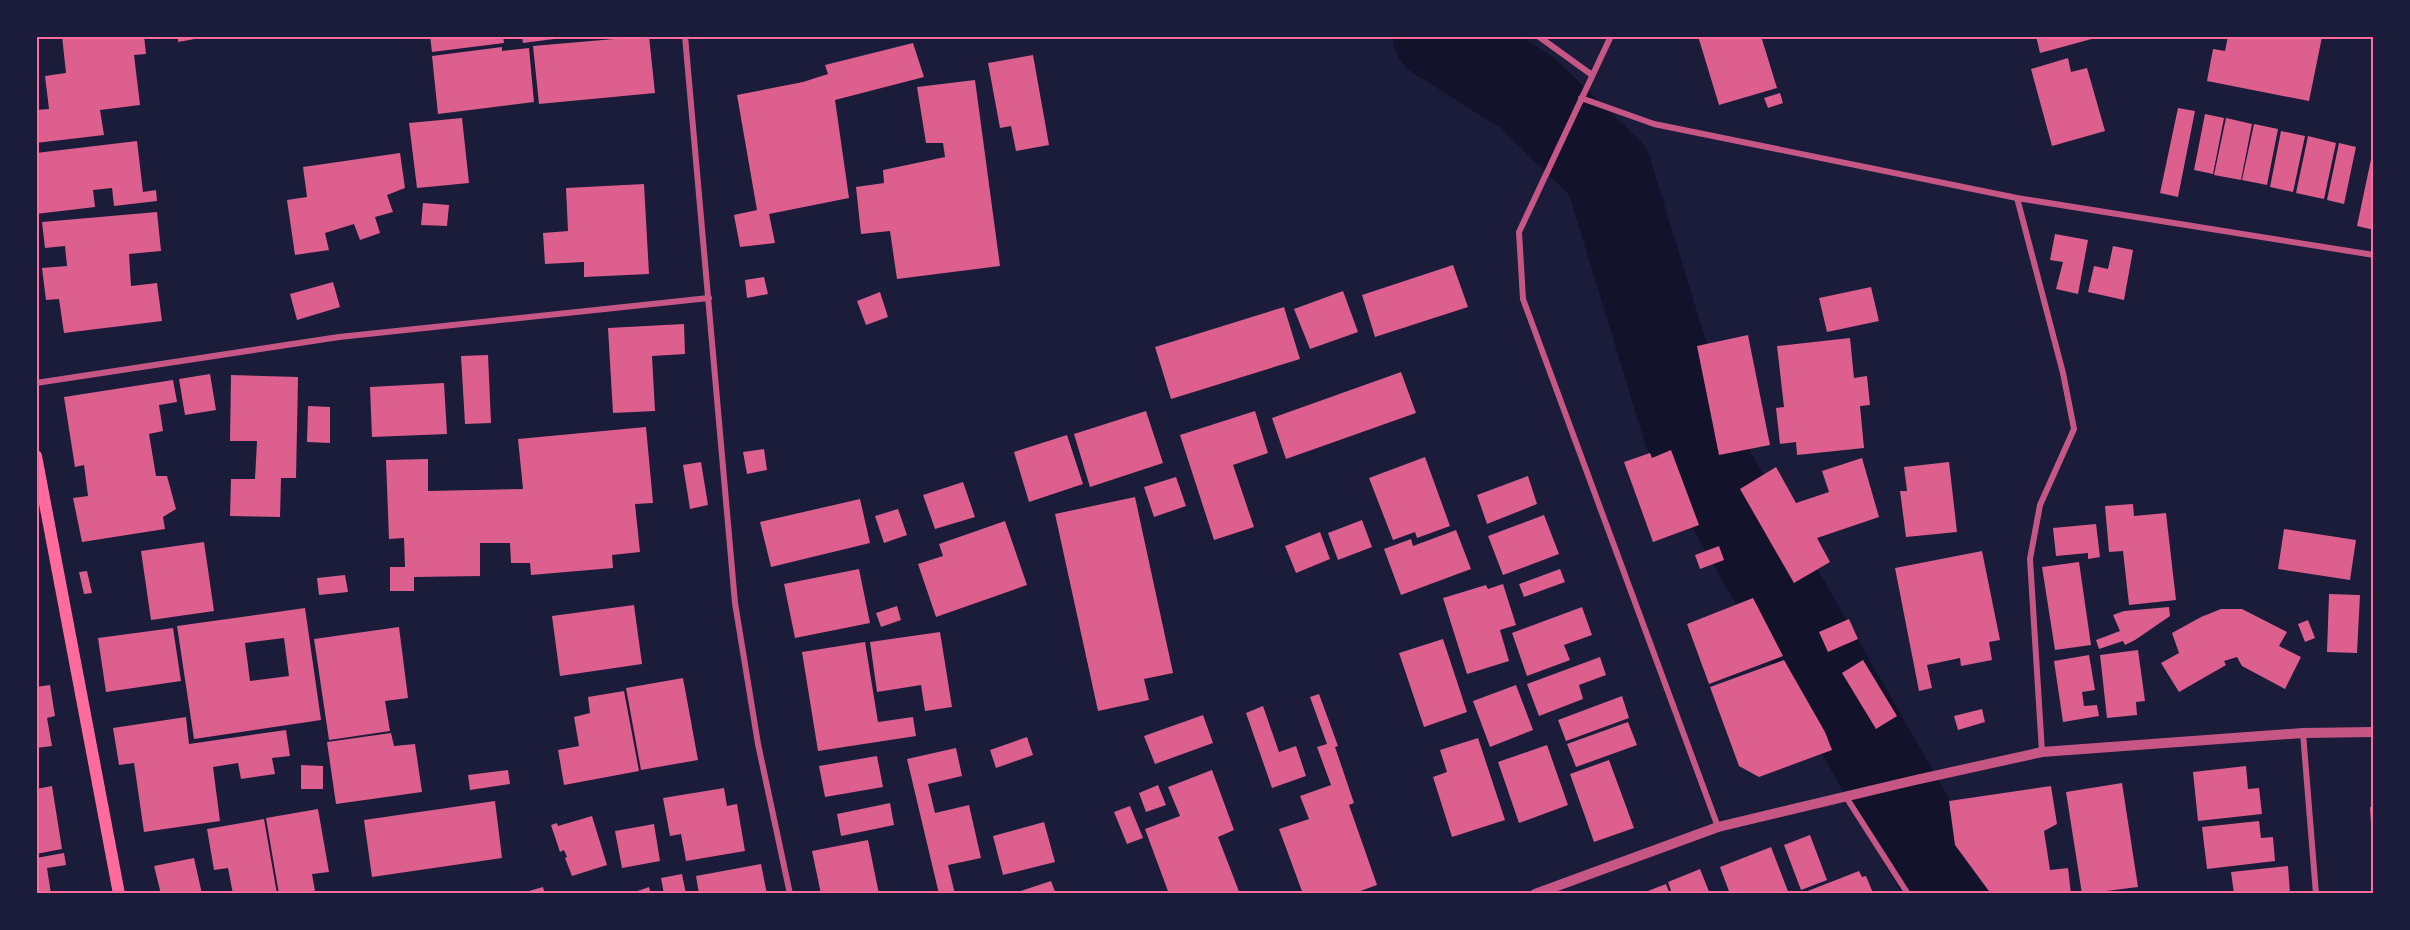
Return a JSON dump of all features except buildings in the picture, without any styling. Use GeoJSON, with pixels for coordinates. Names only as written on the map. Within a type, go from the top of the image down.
{"type":"FeatureCollection","features":[{"type":"Feature","properties":{"kind":"main road"},"geometry":{"type":"LineString","coordinates":[[36,456],[119,894]]}},
{"type":"Feature","properties":{"kind":"street"},"geometry":{"type":"LineString","coordinates":[[685,36],[710,298],[735,603],[758,744],[790,894]]}},
{"type":"Feature","properties":{"kind":"street"},"geometry":{"type":"LineString","coordinates":[[1538,36],[1592,75]]}},
{"type":"Feature","properties":{"kind":"street"},"geometry":{"type":"LineString","coordinates":[[1611,36],[1519,232],[1523,299],[1718,827]]}},
{"type":"Feature","properties":{"kind":"street"},"geometry":{"type":"LineString","coordinates":[[1581,98],[1654,124],[2017,198],[2374,255]]}},
{"type":"Feature","properties":{"kind":"street"},"geometry":{"type":"LineString","coordinates":[[2017,198],[2063,373],[2074,429],[2040,505],[2030,559],[2042,752]]}},
{"type":"Feature","properties":{"kind":"street"},"geometry":{"type":"LineString","coordinates":[[36,383],[339,337],[710,298]]}},
{"type":"Feature","properties":{"kind":"street"},"geometry":{"type":"LineString","coordinates":[[1535,894],[1718,827],[2042,752],[2303,733],[2374,732]]}},
{"type":"Feature","properties":{"kind":"street"},"geometry":{"type":"LineString","coordinates":[[2303,733],[2316,894]]}},
{"type":"Feature","properties":{"kind":"street"},"geometry":{"type":"LineString","coordinates":[[1846,797],[1908,894]]}},
{"type":"Feature","properties":{"kind":"waterway"},"geometry":{"type":"LineString","coordinates":[[1437,36],[1526,92],[1608,171],[1687,430],[1953,894]]}}]}
